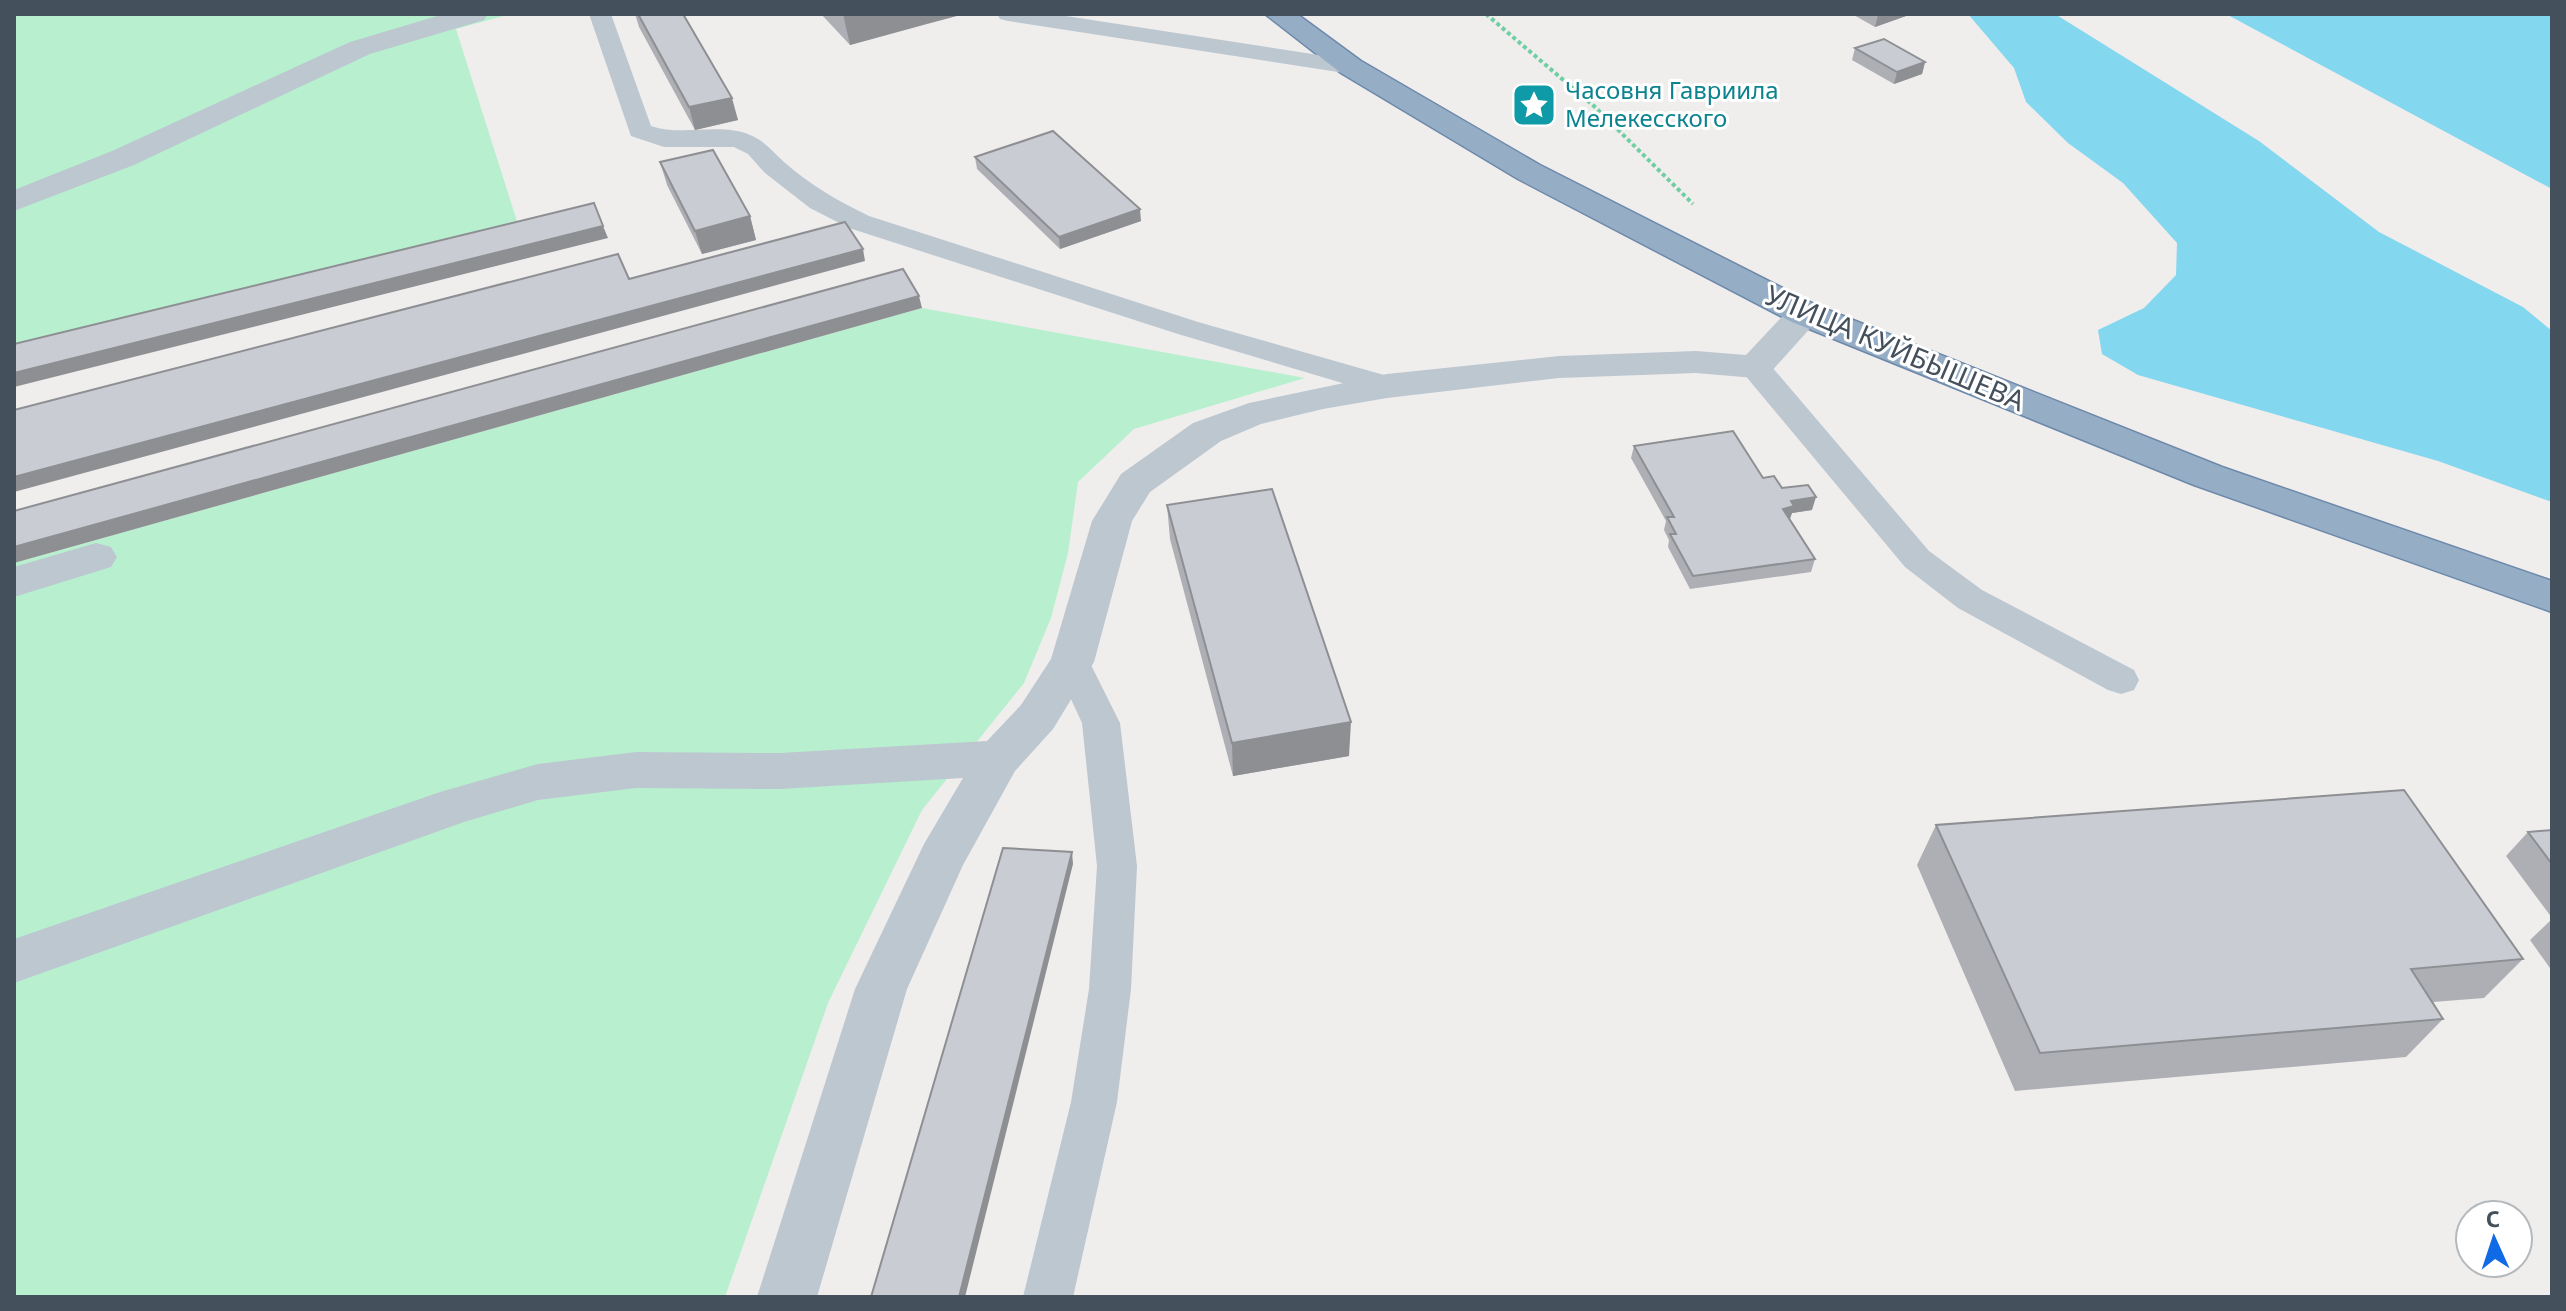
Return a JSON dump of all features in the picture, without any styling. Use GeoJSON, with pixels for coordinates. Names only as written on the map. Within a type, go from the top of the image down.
{"type":"FeatureCollection","features":[{"type":"Feature","properties":{"kind":"highway","name":"УЛИЦА КУЙБЫШЕВА"},"geometry":{"type":"LineString","coordinates":[[1279,14],[1351,67],[1529,172],[1805,314],[2208,476],[2552,597]]}},
{"type":"Feature","properties":{"kind":"street"},"geometry":{"type":"LineString","coordinates":[[14,201],[123,158],[360,48],[474,14]]}},
{"type":"Feature","properties":{"kind":"street"},"geometry":{"type":"LineString","coordinates":[[787,1297],[881,989],[941,858],[999,758],[1037,717],[1072,662],[1112,521],[1135,483],[1207,432],[1249,415],[1387,386],[1559,367],[1696,362],[1755,367],[1805,314]]}},
{"type":"Feature","properties":{"kind":"street"},"geometry":{"type":"LineString","coordinates":[[14,582],[96,557]]}},
{"type":"Feature","properties":{"kind":"street"},"geometry":{"type":"LineString","coordinates":[[14,961],[457,805],[538,782],[636,770],[780,771],[999,758]]}},
{"type":"Feature","properties":{"kind":"lane"},"geometry":{"type":"LineString","coordinates":[[600,14],[640,131],[664,139],[718,137],[741,140],[757,149],[774,167],[819,202],[859,222],[1188,328],[1387,386]]}},
{"type":"Feature","properties":{"kind":"lane"},"geometry":{"type":"LineString","coordinates":[[1008,14],[1351,67]]}},
{"type":"Feature","properties":{"kind":"lane"},"geometry":{"type":"LineString","coordinates":[[1755,367],[1917,559],[1970,599],[2121,680]]}},
{"type":"Feature","properties":{"kind":"lane"},"geometry":{"type":"LineString","coordinates":[[1048,1297],[1094,1102],[1110,989],[1117,866],[1101,723],[1072,662]]}},
{"type":"Feature","properties":{"kind":"path"},"geometry":{"type":"LineString","coordinates":[[1486,14],[1595,107],[1695,205]]}},
{"type":"Feature","properties":{"kind":"green space"},"geometry":{"type":"Polygon","coordinates":[[[14,14],[511,14],[456,29],[521,234],[14,359],[14,14]]]}},
{"type":"Feature","properties":{"kind":"green space"},"geometry":{"type":"Polygon","coordinates":[[[922,308],[1305,378],[1134,429],[1078,482],[1068,553],[1051,618],[1024,683],[922,810],[828,1003],[725,1297],[14,1297],[14,563],[922,308]]]}},
{"type":"Feature","properties":{"kind":"water"},"geometry":{"type":"Polygon","coordinates":[[[1968,14],[2055,14],[2259,141],[2379,232],[2523,307],[2552,331],[2552,502],[2438,461],[2138,375],[2102,354],[2098,330],[2144,308],[2176,275],[2177,243],[2123,183],[2068,143],[2026,102],[2014,68],[1968,14]]]}},
{"type":"Feature","properties":{"kind":"water"},"geometry":{"type":"Polygon","coordinates":[[[2226,14],[2552,14],[2552,189],[2226,14]]]}},
{"type":"Feature","properties":{"kind":"building"},"geometry":{"type":"Polygon","coordinates":[[[638,14],[683,14],[732,98],[689,107],[638,14]]]}},
{"type":"Feature","properties":{"kind":"building"},"geometry":{"type":"Polygon","coordinates":[[[1884,39],[1925,62],[1897,72],[1855,48],[1884,39]]]}},
{"type":"Feature","properties":{"kind":"building"},"geometry":{"type":"Polygon","coordinates":[[[1053,131],[1140,209],[1059,237],[975,157],[1053,131]]]}},
{"type":"Feature","properties":{"kind":"building"},"geometry":{"type":"Polygon","coordinates":[[[713,150],[750,216],[695,231],[660,162],[713,150]]]}},
{"type":"Feature","properties":{"kind":"building"},"geometry":{"type":"Polygon","coordinates":[[[594,203],[603,226],[14,373],[14,344],[594,203]]]}},
{"type":"Feature","properties":{"kind":"building"},"geometry":{"type":"Polygon","coordinates":[[[845,222],[863,249],[14,477],[14,410],[618,254],[629,279],[845,222]]]}},
{"type":"Feature","properties":{"kind":"building"},"geometry":{"type":"Polygon","coordinates":[[[903,269],[919,296],[14,547],[14,511],[903,269]]]}},
{"type":"Feature","properties":{"kind":"building"},"geometry":{"type":"Polygon","coordinates":[[[1733,431],[1763,478],[1774,476],[1782,488],[1808,485],[1816,497],[1791,501],[1794,506],[1783,509],[1815,559],[1693,576],[1670,534],[1676,534],[1667,517],[1674,517],[1634,446],[1733,431]]]}},
{"type":"Feature","properties":{"kind":"building"},"geometry":{"type":"Polygon","coordinates":[[[1272,489],[1351,722],[1232,743],[1167,505],[1272,489]]]}},
{"type":"Feature","properties":{"kind":"building"},"geometry":{"type":"Polygon","coordinates":[[[2404,790],[2523,959],[2411,969],[2443,1019],[2040,1053],[1936,825],[2404,790]]]}},
{"type":"Feature","properties":{"kind":"building"},"geometry":{"type":"Polygon","coordinates":[[[2552,830],[2552,864],[2528,832],[2552,830]]]}},
{"type":"Feature","properties":{"kind":"building"},"geometry":{"type":"Polygon","coordinates":[[[1003,848],[1072,852],[959,1297],[871,1297],[1003,848]]]}},
{"type":"Feature","properties":{"kind":"place","name":"Часовня Гавриила Мелекесского"},"geometry":{"type":"Point","coordinates":[1534,105]}}]}
